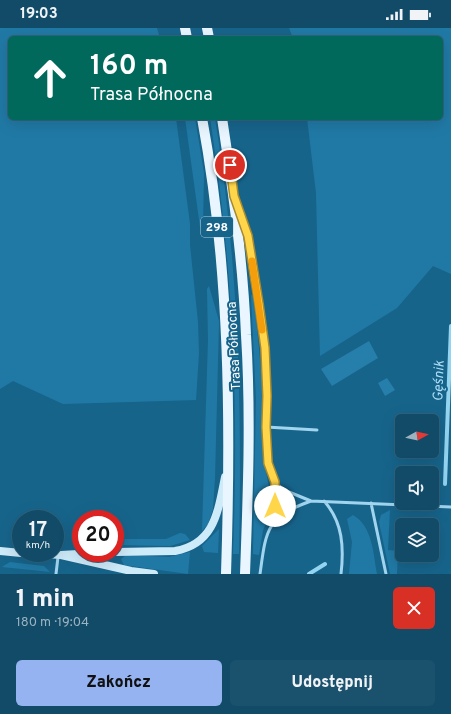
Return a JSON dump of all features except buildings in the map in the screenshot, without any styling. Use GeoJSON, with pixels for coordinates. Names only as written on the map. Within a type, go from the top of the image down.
{"type":"FeatureCollection","features":[{"type":"Feature","properties":{"kind":"main road","name":"Trasa Północna"},"geometry":{"type":"LineString","coordinates":[[202,120],[208,149],[218,234],[227,336],[228,459],[226,574]]}},
{"type":"Feature","properties":{"kind":"main road","name":"Trasa Północna"},"geometry":{"type":"LineString","coordinates":[[222,120],[234,196],[246,335],[249,448],[245,574]]}},
{"type":"Feature","properties":{"kind":"street"},"geometry":{"type":"LineString","coordinates":[[124,552],[184,549],[200,541],[207,535],[218,511],[228,459]]}},
{"type":"Feature","properties":{"kind":"street"},"geometry":{"type":"LineString","coordinates":[[0,551],[12,552]]}},
{"type":"Feature","properties":{"kind":"street"},"geometry":{"type":"LineString","coordinates":[[64,556],[132,572],[154,574]]}},
{"type":"Feature","properties":{"kind":"lane"},"geometry":{"type":"LineString","coordinates":[[234,196],[248,236],[259,304],[265,348],[268,463],[275,482],[274,520],[267,534],[260,574]]}},
{"type":"Feature","properties":{"kind":"lane"},"geometry":{"type":"LineString","coordinates":[[266,427],[317,430]]}},
{"type":"Feature","properties":{"kind":"lane"},"geometry":{"type":"LineString","coordinates":[[275,482],[284,490],[311,501]]}},
{"type":"Feature","properties":{"kind":"lane"},"geometry":{"type":"LineString","coordinates":[[274,520],[293,507],[311,501],[451,507]]}},
{"type":"Feature","properties":{"kind":"lane"},"geometry":{"type":"LineString","coordinates":[[324,501],[332,510],[340,531],[344,553],[341,574]]}},
{"type":"Feature","properties":{"kind":"lane"},"geometry":{"type":"LineString","coordinates":[[371,503],[386,574]]}},
{"type":"Feature","properties":{"kind":"lane"},"geometry":{"type":"LineString","coordinates":[[56,574],[58,562]]}},
{"type":"Feature","properties":{"kind":"shaded area"},"geometry":{"type":"Polygon","coordinates":[[[0,28],[157,28],[159,36],[8,36],[8,120],[176,120],[190,224],[190,245],[198,322],[199,353],[196,400],[63,404],[13,381],[0,389],[0,28]]]}},
{"type":"Feature","properties":{"kind":"shaded area"},"geometry":{"type":"Polygon","coordinates":[[[289,28],[451,28],[451,274],[433,266],[397,308],[320,356],[316,193],[307,120],[443,120],[443,36],[292,36],[289,28]]]}},
{"type":"Feature","properties":{"kind":"shaded area"},"geometry":{"type":"Polygon","coordinates":[[[185,120],[195,120],[204,173],[203,227],[200,227],[185,120]]]}},
{"type":"Feature","properties":{"kind":"shaded area"},"geometry":{"type":"Polygon","coordinates":[[[210,120],[215,120],[223,173],[234,282],[240,444],[239,554],[233,554],[235,444],[232,335],[229,281],[218,173],[210,120]]]}},
{"type":"Feature","properties":{"kind":"shaded area"},"geometry":{"type":"Polygon","coordinates":[[[209,286],[219,321],[215,478],[213,509],[208,524],[202,531],[208,340],[207,289],[209,286]]]}},
{"type":"Feature","properties":{"kind":"shaded area"},"geometry":{"type":"Polygon","coordinates":[[[251,295],[254,296],[262,381],[263,458],[270,492],[270,516],[263,530],[259,555],[253,554],[256,399],[251,295]]]}},
{"type":"Feature","properties":{"kind":"shaded area"},"geometry":{"type":"Polygon","coordinates":[[[390,510],[388,550],[395,551],[395,562],[398,562],[397,574],[390,574],[379,522],[381,515],[390,510]]]}},
{"type":"Feature","properties":{"kind":"shaded area"},"geometry":{"type":"Polygon","coordinates":[[[353,515],[365,526],[368,533],[373,549],[377,574],[349,574],[352,542],[347,519],[353,515]]]}},
{"type":"Feature","properties":{"kind":"shaded area"},"geometry":{"type":"Polygon","coordinates":[[[219,529],[218,553],[204,552],[202,546],[219,529]]]}},
{"type":"Feature","properties":{"kind":"shaded area"},"geometry":{"type":"Polygon","coordinates":[[[180,533],[185,534],[190,540],[170,546],[124,545],[124,539],[166,539],[180,533]]]}},
{"type":"Feature","properties":{"kind":"shaded area"},"geometry":{"type":"Polygon","coordinates":[[[190,552],[188,574],[124,565],[122,562],[124,562],[124,557],[126,555],[169,557],[190,552]]]}},
{"type":"Feature","properties":{"kind":"shaded area"},"geometry":{"type":"Polygon","coordinates":[[[10,562],[44,566],[50,572],[2,567],[10,562]]]}},
{"type":"Feature","properties":{"kind":"waterway","name":"Gęśnik"},"geometry":{"type":"LineString","coordinates":[[445,484],[451,326]]}},
{"type":"Feature","properties":{"kind":"waterway","name":"Gęśnik"},"geometry":{"type":"LineString","coordinates":[[309,574],[325,564]]}},
{"type":"Feature","properties":{"kind":"slow traffic"},"geometry":{"type":"LineString","coordinates":[[252,261],[262,330]]}},
{"type":"Feature","properties":{"kind":"route"},"geometry":{"type":"LineString","coordinates":[[230,165],[234,196],[248,236],[265,348],[268,463],[275,482],[275,506]]}}]}
